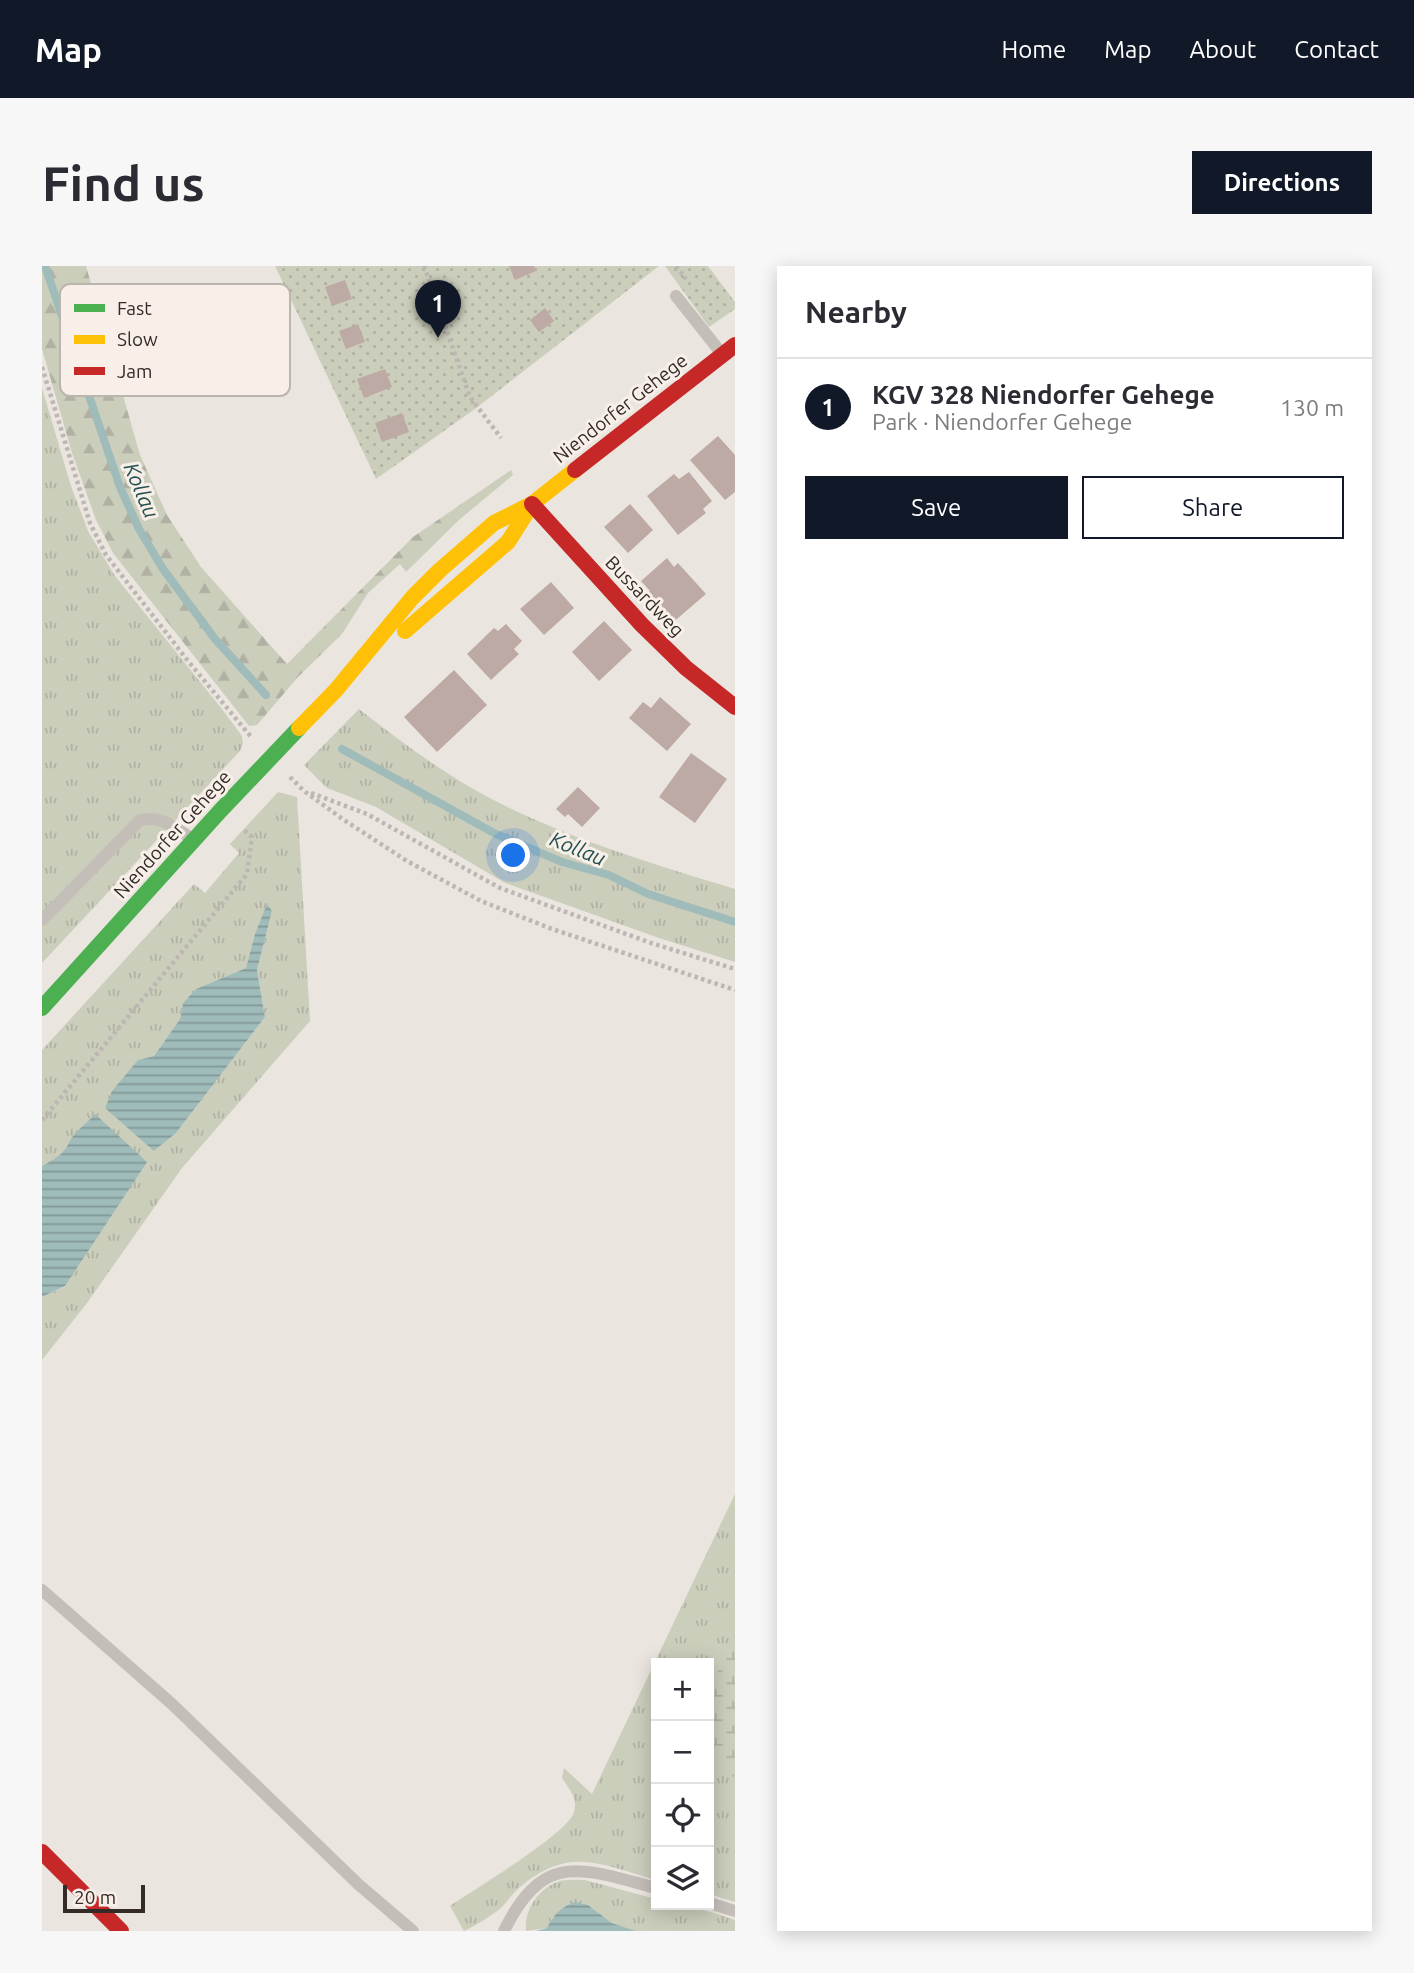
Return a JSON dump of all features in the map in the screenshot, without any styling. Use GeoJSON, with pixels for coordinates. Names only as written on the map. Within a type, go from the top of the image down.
{"type":"FeatureCollection","features":[{"type":"Feature","properties":{"kind":"main road","name":"Niendorfer Gehege"},"geometry":{"type":"LineString","coordinates":[[42,1008],[221,810],[335,690],[412,598],[440,570],[494,523],[532,504],[729,350]]}},
{"type":"Feature","properties":{"kind":"main road","name":"Niendorfer Gehege"},"geometry":{"type":"LineString","coordinates":[[335,690],[508,541],[532,504]]}},
{"type":"Feature","properties":{"kind":"main road","name":"Bussardweg"},"geometry":{"type":"LineString","coordinates":[[532,504],[642,625],[686,668],[735,707]]}},
{"type":"Feature","properties":{"kind":"main road"},"geometry":{"type":"LineString","coordinates":[[42,1852],[121,1931]]}},
{"type":"Feature","properties":{"kind":"lane"},"geometry":{"type":"LineString","coordinates":[[676,296],[729,350]]}},
{"type":"Feature","properties":{"kind":"lane"},"geometry":{"type":"LineString","coordinates":[[42,920],[140,820],[163,820],[194,840]]}},
{"type":"Feature","properties":{"kind":"lane"},"geometry":{"type":"LineString","coordinates":[[42,1590],[172,1704],[358,1884],[413,1931]]}},
{"type":"Feature","properties":{"kind":"lane"},"geometry":{"type":"LineString","coordinates":[[504,1931],[526,1895],[543,1880],[561,1872],[587,1870],[651,1887]]}},
{"type":"Feature","properties":{"kind":"lane"},"geometry":{"type":"LineString","coordinates":[[714,1905],[735,1911]]}},
{"type":"Feature","properties":{"kind":"path"},"geometry":{"type":"LineString","coordinates":[[424,266],[470,397],[501,438]]}},
{"type":"Feature","properties":{"kind":"path"},"geometry":{"type":"LineString","coordinates":[[42,367],[82,502],[107,555],[188,662],[270,758]]}},
{"type":"Feature","properties":{"kind":"path"},"geometry":{"type":"LineString","coordinates":[[735,969],[651,943],[500,888],[367,814],[304,791],[407,861],[481,901],[552,929],[735,990]]}},
{"type":"Feature","properties":{"kind":"path"},"geometry":{"type":"LineString","coordinates":[[42,1120],[247,874],[252,837],[221,810]]}},
{"type":"Feature","properties":{"kind":"green space"},"geometry":{"type":"Polygon","coordinates":[[[42,266],[86,266],[91,284],[60,284],[60,396],[123,396],[140,455],[167,515],[201,567],[287,664],[413,537],[511,470],[513,475],[459,520],[406,572],[400,564],[368,593],[342,634],[298,677],[257,725],[249,726],[113,553],[96,520],[72,453],[42,349],[42,266]]]}},
{"type":"Feature","properties":{"kind":"green space"},"geometry":{"type":"Polygon","coordinates":[[[275,266],[659,266],[475,409],[376,479],[290,298],[290,284],[284,284],[275,266]]]}},
{"type":"Feature","properties":{"kind":"green space"},"geometry":{"type":"Polygon","coordinates":[[[665,266],[708,266],[735,302],[735,309],[709,327],[665,266]]]}},
{"type":"Feature","properties":{"kind":"green space"},"geometry":{"type":"Polygon","coordinates":[[[42,388],[70,483],[88,531],[115,576],[222,709],[242,736],[243,744],[240,751],[42,963],[42,388]]]}},
{"type":"Feature","properties":{"kind":"green space"},"geometry":{"type":"Polygon","coordinates":[[[359,709],[450,775],[527,816],[596,844],[735,889],[735,962],[505,883],[376,807],[327,788],[304,765],[359,709]]]}},
{"type":"Feature","properties":{"kind":"green space"},"geometry":{"type":"Polygon","coordinates":[[[278,792],[297,797],[310,1021],[182,1168],[87,1303],[42,1360],[42,1297],[66,1286],[77,1133],[65,1151],[42,1166],[42,1050],[194,884],[205,893],[239,853],[230,844],[278,792]],[[272,911],[255,934],[246,968],[196,989],[183,1003],[180,1019],[154,1056],[138,1060],[154,1151],[176,1133],[265,1017],[257,970],[272,911]]]}},
{"type":"Feature","properties":{"kind":"green space"},"geometry":{"type":"Polygon","coordinates":[[[735,1494],[735,1902],[714,1896],[714,1658],[657,1658],[735,1494]]]}},
{"type":"Feature","properties":{"kind":"green space"},"geometry":{"type":"Polygon","coordinates":[[[735,1635],[735,1778],[714,1758],[714,1680],[735,1635]]]}},
{"type":"Feature","properties":{"kind":"green space"},"geometry":{"type":"Polygon","coordinates":[[[651,1670],[651,1878],[601,1864],[570,1862],[554,1866],[519,1888],[497,1911],[464,1931],[450,1906],[539,1847],[568,1821],[574,1812],[575,1802],[562,1778],[564,1768],[592,1794],[651,1670]]]}},
{"type":"Feature","properties":{"kind":"green space"},"geometry":{"type":"Polygon","coordinates":[[[585,1880],[651,1898],[651,1910],[700,1910],[726,1916],[735,1920],[735,1931],[636,1931],[612,1923],[588,1905],[552,1918],[548,1928],[526,1931],[527,1916],[533,1902],[543,1890],[560,1881],[585,1880]]]}},
{"type":"Feature","properties":{"kind":"water"},"geometry":{"type":"Polygon","coordinates":[[[267,904],[272,911],[257,970],[265,1017],[176,1133],[154,1151],[105,1108],[112,1091],[138,1060],[154,1056],[180,1019],[183,1003],[196,989],[246,968],[267,904]]]}},
{"type":"Feature","properties":{"kind":"water"},"geometry":{"type":"Polygon","coordinates":[[[95,1114],[147,1162],[65,1286],[42,1297],[42,1166],[63,1152],[73,1136],[95,1114]]]}},
{"type":"Feature","properties":{"kind":"water"},"geometry":{"type":"Polygon","coordinates":[[[575,1902],[588,1905],[612,1923],[636,1931],[536,1931],[547,1928],[558,1912],[575,1902]]]}},
{"type":"Feature","properties":{"kind":"building"},"geometry":{"type":"Polygon","coordinates":[[[509,266],[534,266],[536,271],[515,280],[509,266]]]}},
{"type":"Feature","properties":{"kind":"building"},"geometry":{"type":"Polygon","coordinates":[[[345,280],[352,299],[332,306],[325,287],[345,280]]]}},
{"type":"Feature","properties":{"kind":"building"},"geometry":{"type":"Polygon","coordinates":[[[545,308],[554,321],[539,332],[530,320],[545,308]]]}},
{"type":"Feature","properties":{"kind":"building"},"geometry":{"type":"Polygon","coordinates":[[[358,324],[365,342],[346,349],[339,331],[358,324]]]}},
{"type":"Feature","properties":{"kind":"building"},"geometry":{"type":"Polygon","coordinates":[[[385,369],[392,387],[364,398],[357,379],[385,369]]]}},
{"type":"Feature","properties":{"kind":"building"},"geometry":{"type":"Polygon","coordinates":[[[402,413],[409,432],[382,442],[375,423],[402,413]]]}},
{"type":"Feature","properties":{"kind":"building"},"geometry":{"type":"Polygon","coordinates":[[[718,436],[735,455],[735,492],[725,500],[690,460],[718,436]]]}},
{"type":"Feature","properties":{"kind":"building"},"geometry":{"type":"Polygon","coordinates":[[[689,472],[712,501],[703,509],[706,513],[678,535],[647,496],[674,474],[679,479],[689,472]]]}},
{"type":"Feature","properties":{"kind":"building"},"geometry":{"type":"Polygon","coordinates":[[[630,504],[653,530],[628,553],[604,527],[630,504]]]}},
{"type":"Feature","properties":{"kind":"building"},"geometry":{"type":"Polygon","coordinates":[[[667,558],[674,567],[678,563],[706,594],[671,624],[645,594],[650,591],[641,581],[667,558]]]}},
{"type":"Feature","properties":{"kind":"building"},"geometry":{"type":"Polygon","coordinates":[[[551,582],[574,608],[544,635],[520,609],[551,582]]]}},
{"type":"Feature","properties":{"kind":"building"},"geometry":{"type":"Polygon","coordinates":[[[604,621],[632,650],[599,681],[572,652],[604,621]]]}},
{"type":"Feature","properties":{"kind":"building"},"geometry":{"type":"Polygon","coordinates":[[[506,624],[522,641],[514,649],[519,654],[491,680],[467,654],[494,628],[498,631],[506,624]]]}},
{"type":"Feature","properties":{"kind":"building"},"geometry":{"type":"Polygon","coordinates":[[[454,670],[487,705],[437,752],[404,717],[454,670]]]}},
{"type":"Feature","properties":{"kind":"building"},"geometry":{"type":"Polygon","coordinates":[[[660,697],[691,724],[667,751],[629,718],[643,702],[651,708],[660,697]]]}},
{"type":"Feature","properties":{"kind":"building"},"geometry":{"type":"Polygon","coordinates":[[[691,753],[727,779],[695,823],[659,797],[691,753]]]}},
{"type":"Feature","properties":{"kind":"building"},"geometry":{"type":"Polygon","coordinates":[[[578,787],[600,808],[582,827],[568,814],[565,817],[556,809],[578,787]]]}},
{"type":"Feature","properties":{"kind":"waterway","name":"Kollau"},"geometry":{"type":"LineString","coordinates":[[45,266],[60,310]]}},
{"type":"Feature","properties":{"kind":"waterway","name":"Kollau"},"geometry":{"type":"LineString","coordinates":[[89,396],[120,487],[139,529],[163,569],[215,639],[266,695]]}},
{"type":"Feature","properties":{"kind":"waterway","name":"Kollau"},"geometry":{"type":"LineString","coordinates":[[342,749],[494,833],[562,862],[609,875],[648,894],[735,922]]}},
{"type":"Feature","properties":{"kind":"traffic: fast"},"geometry":{"type":"LineString","coordinates":[[42,1008],[299,728]]}},
{"type":"Feature","properties":{"kind":"traffic: slow"},"geometry":{"type":"LineString","coordinates":[[299,728],[336,690],[412,598],[440,570],[494,523],[532,504],[575,470]]}},
{"type":"Feature","properties":{"kind":"traffic: slow"},"geometry":{"type":"LineString","coordinates":[[405,631],[508,542],[532,504]]}},
{"type":"Feature","properties":{"kind":"traffic: jam"},"geometry":{"type":"LineString","coordinates":[[575,470],[735,345]]}},
{"type":"Feature","properties":{"kind":"traffic: jam"},"geometry":{"type":"LineString","coordinates":[[532,504],[642,625],[686,668],[735,707]]}},
{"type":"Feature","properties":{"kind":"traffic: jam"},"geometry":{"type":"LineString","coordinates":[[42,1852],[121,1931]]}},
{"type":"Feature","properties":{"kind":"place","name":"KGV 328 Niendorfer Gehege"},"geometry":{"type":"Point","coordinates":[438,338]}}]}
